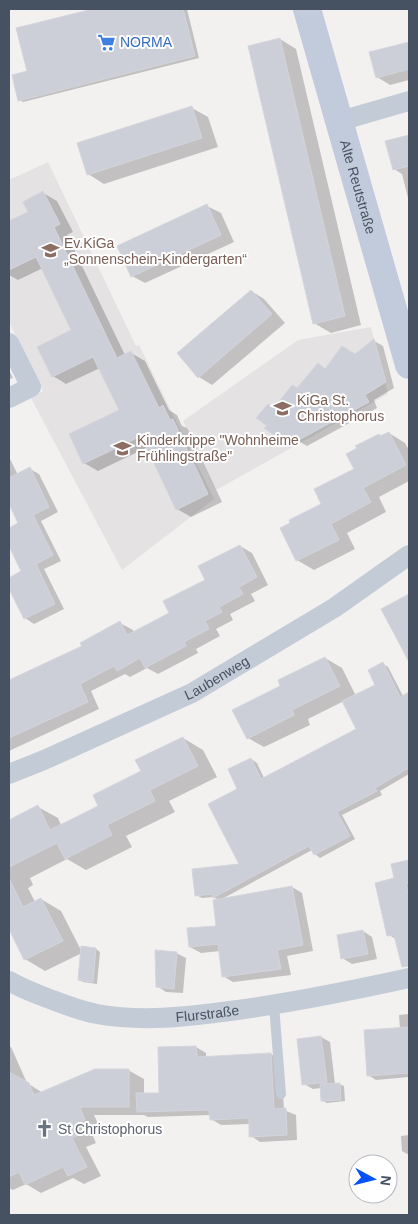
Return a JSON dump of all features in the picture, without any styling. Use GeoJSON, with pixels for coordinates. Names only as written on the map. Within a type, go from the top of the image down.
{"type":"FeatureCollection","features":[{"type":"Feature","properties":{"kind":"main road","name":"Alte Reutstraße"},"geometry":{"type":"LineString","coordinates":[[307,9],[409,365]]}},
{"type":"Feature","properties":{"kind":"street"},"geometry":{"type":"LineString","coordinates":[[340,121],[409,101]]}},
{"type":"Feature","properties":{"kind":"street"},"geometry":{"type":"LineString","coordinates":[[9,343],[31,387],[9,398]]}},
{"type":"Feature","properties":{"kind":"street","name":"Laubenweg"},"geometry":{"type":"LineString","coordinates":[[9,774],[192,693],[334,608],[409,555]]}},
{"type":"Feature","properties":{"kind":"street","name":"Flurstraße"},"geometry":{"type":"LineString","coordinates":[[9,981],[18,987],[75,1008],[98,1014],[126,1017],[183,1017],[333,995],[409,978]]}},
{"type":"Feature","properties":{"kind":"lane"},"geometry":{"type":"LineString","coordinates":[[274,1005],[281,1094]]}},
{"type":"Feature","properties":{"kind":"shaded area"},"geometry":{"type":"Polygon","coordinates":[[[48,162],[136,346],[139,345],[214,499],[122,570],[31,398],[43,391],[9,322],[9,180],[48,162]]]}},
{"type":"Feature","properties":{"kind":"shaded area","name":"KiGa St. Christophorus"},"geometry":{"type":"Polygon","coordinates":[[[371,327],[388,394],[216,490],[183,421],[298,340],[371,327]]]}},
{"type":"Feature","properties":{"kind":"building","name":"NORMA"},"geometry":{"type":"Polygon","coordinates":[[[93,9],[183,9],[195,56],[18,101],[12,75],[27,71],[16,28],[93,9]]]}},
{"type":"Feature","properties":{"kind":"building"},"geometry":{"type":"Polygon","coordinates":[[[280,38],[345,316],[313,324],[248,46],[280,38]]]}},
{"type":"Feature","properties":{"kind":"building"},"geometry":{"type":"Polygon","coordinates":[[[409,42],[409,69],[376,78],[369,52],[409,42]]]}},
{"type":"Feature","properties":{"kind":"building"},"geometry":{"type":"Polygon","coordinates":[[[192,106],[202,138],[87,175],[77,143],[192,106]]]}},
{"type":"Feature","properties":{"kind":"building"},"geometry":{"type":"Polygon","coordinates":[[[409,135],[409,166],[393,170],[385,141],[409,135]]]}},
{"type":"Feature","properties":{"kind":"building"},"geometry":{"type":"Polygon","coordinates":[[[43,191],[60,224],[54,227],[117,358],[131,351],[159,408],[163,405],[170,420],[173,419],[208,494],[176,510],[141,436],[83,464],[69,434],[119,410],[93,357],[52,377],[37,347],[71,330],[36,257],[9,270],[9,221],[28,212],[23,202],[43,191]]]}},
{"type":"Feature","properties":{"kind":"building"},"geometry":{"type":"Polygon","coordinates":[[[207,204],[221,235],[131,277],[117,246],[207,204]]]}},
{"type":"Feature","properties":{"kind":"building"},"geometry":{"type":"Polygon","coordinates":[[[251,290],[272,314],[198,378],[177,353],[251,290]]]}},
{"type":"Feature","properties":{"kind":"building"},"geometry":{"type":"Polygon","coordinates":[[[374,339],[386,382],[365,395],[369,402],[297,441],[290,438],[282,441],[264,428],[267,426],[256,418],[268,404],[274,408],[292,385],[297,388],[318,363],[325,369],[342,346],[355,354],[374,339]]]}},
{"type":"Feature","properties":{"kind":"building"},"geometry":{"type":"Polygon","coordinates":[[[389,432],[406,465],[363,488],[371,502],[331,524],[339,540],[296,561],[280,528],[290,523],[289,520],[321,504],[314,489],[354,469],[346,454],[357,448],[355,446],[379,434],[380,436],[389,432]]]}},
{"type":"Feature","properties":{"kind":"building"},"geometry":{"type":"Polygon","coordinates":[[[30,467],[49,507],[33,515],[53,555],[36,564],[55,604],[24,619],[9,589],[9,578],[21,571],[9,546],[9,528],[18,523],[9,504],[9,478],[30,467]]]}},
{"type":"Feature","properties":{"kind":"building"},"geometry":{"type":"Polygon","coordinates":[[[240,545],[257,577],[239,587],[243,594],[219,607],[222,612],[205,621],[209,629],[184,642],[186,646],[145,668],[140,658],[117,671],[114,666],[80,684],[88,702],[9,738],[9,680],[82,646],[80,643],[120,621],[127,635],[169,613],[163,601],[205,580],[198,566],[240,545]]]}},
{"type":"Feature","properties":{"kind":"building"},"geometry":{"type":"Polygon","coordinates":[[[409,594],[409,662],[381,609],[409,594]]]}},
{"type":"Feature","properties":{"kind":"building"},"geometry":{"type":"Polygon","coordinates":[[[325,657],[340,686],[292,710],[294,715],[247,739],[232,710],[280,686],[278,680],[325,657]]]}},
{"type":"Feature","properties":{"kind":"building"},"geometry":{"type":"Polygon","coordinates":[[[383,662],[400,697],[409,692],[409,768],[375,788],[377,791],[337,812],[350,836],[314,855],[309,846],[213,898],[212,894],[195,896],[192,869],[239,864],[208,804],[237,789],[228,769],[251,758],[261,779],[356,729],[342,701],[375,685],[368,670],[383,662]]]}},
{"type":"Feature","properties":{"kind":"building"},"geometry":{"type":"Polygon","coordinates":[[[183,737],[198,766],[150,790],[155,801],[107,825],[112,835],[65,859],[57,843],[9,867],[9,820],[38,805],[50,830],[98,806],[93,795],[141,771],[135,760],[183,737]]]}},
{"type":"Feature","properties":{"kind":"building"},"geometry":{"type":"Polygon","coordinates":[[[409,860],[409,883],[406,884],[409,898],[409,966],[402,967],[394,935],[387,936],[375,883],[394,878],[391,864],[409,860]]]}},
{"type":"Feature","properties":{"kind":"building"},"geometry":{"type":"Polygon","coordinates":[[[9,878],[23,907],[41,898],[63,941],[24,960],[9,929],[9,878]]]}},
{"type":"Feature","properties":{"kind":"building"},"geometry":{"type":"Polygon","coordinates":[[[292,886],[303,945],[277,950],[281,969],[222,977],[218,944],[189,947],[187,928],[216,926],[213,900],[292,886]]]}},
{"type":"Feature","properties":{"kind":"building"},"geometry":{"type":"Polygon","coordinates":[[[363,930],[368,954],[341,959],[337,935],[363,930]]]}},
{"type":"Feature","properties":{"kind":"building"},"geometry":{"type":"Polygon","coordinates":[[[81,946],[96,948],[93,982],[78,980],[81,946]]]}},
{"type":"Feature","properties":{"kind":"building"},"geometry":{"type":"Polygon","coordinates":[[[155,950],[177,952],[174,989],[156,987],[155,950]]]}},
{"type":"Feature","properties":{"kind":"building"},"geometry":{"type":"Polygon","coordinates":[[[409,1027],[409,1073],[367,1076],[364,1030],[409,1027]]]}},
{"type":"Feature","properties":{"kind":"building"},"geometry":{"type":"Polygon","coordinates":[[[321,1036],[327,1082],[302,1085],[297,1039],[321,1036]]]}},
{"type":"Feature","properties":{"kind":"building"},"geometry":{"type":"Polygon","coordinates":[[[196,1046],[197,1057],[271,1053],[274,1109],[286,1108],[287,1135],[249,1137],[249,1118],[210,1120],[209,1110],[137,1112],[136,1093],[159,1093],[158,1047],[196,1046]]]}},
{"type":"Feature","properties":{"kind":"building","name":"St Christophorus"},"geometry":{"type":"Polygon","coordinates":[[[95,1069],[129,1069],[129,1107],[80,1107],[85,1120],[76,1124],[81,1134],[72,1138],[87,1167],[68,1176],[63,1167],[25,1185],[19,1172],[9,1177],[9,1072],[29,1083],[34,1095],[95,1069]]]}},
{"type":"Feature","properties":{"kind":"building"},"geometry":{"type":"Polygon","coordinates":[[[340,1083],[341,1100],[321,1101],[320,1084],[340,1083]]]}},
{"type":"Feature","properties":{"kind":"place","name":"NORMA"},"geometry":{"type":"Point","coordinates":[106,42]}},
{"type":"Feature","properties":{"kind":"place","name":"Ev.KiGa „Sonnenschein-Kindergarten“"},"geometry":{"type":"Point","coordinates":[50,251]}},
{"type":"Feature","properties":{"kind":"place","name":"KiGa St. Christophorus"},"geometry":{"type":"Point","coordinates":[283,408]}},
{"type":"Feature","properties":{"kind":"place","name":"Kinderkrippe \"Wohnheime Frühlingstraße\""},"geometry":{"type":"Point","coordinates":[123,448]}},
{"type":"Feature","properties":{"kind":"place","name":"St Christophorus"},"geometry":{"type":"Point","coordinates":[44,1129]}}]}
